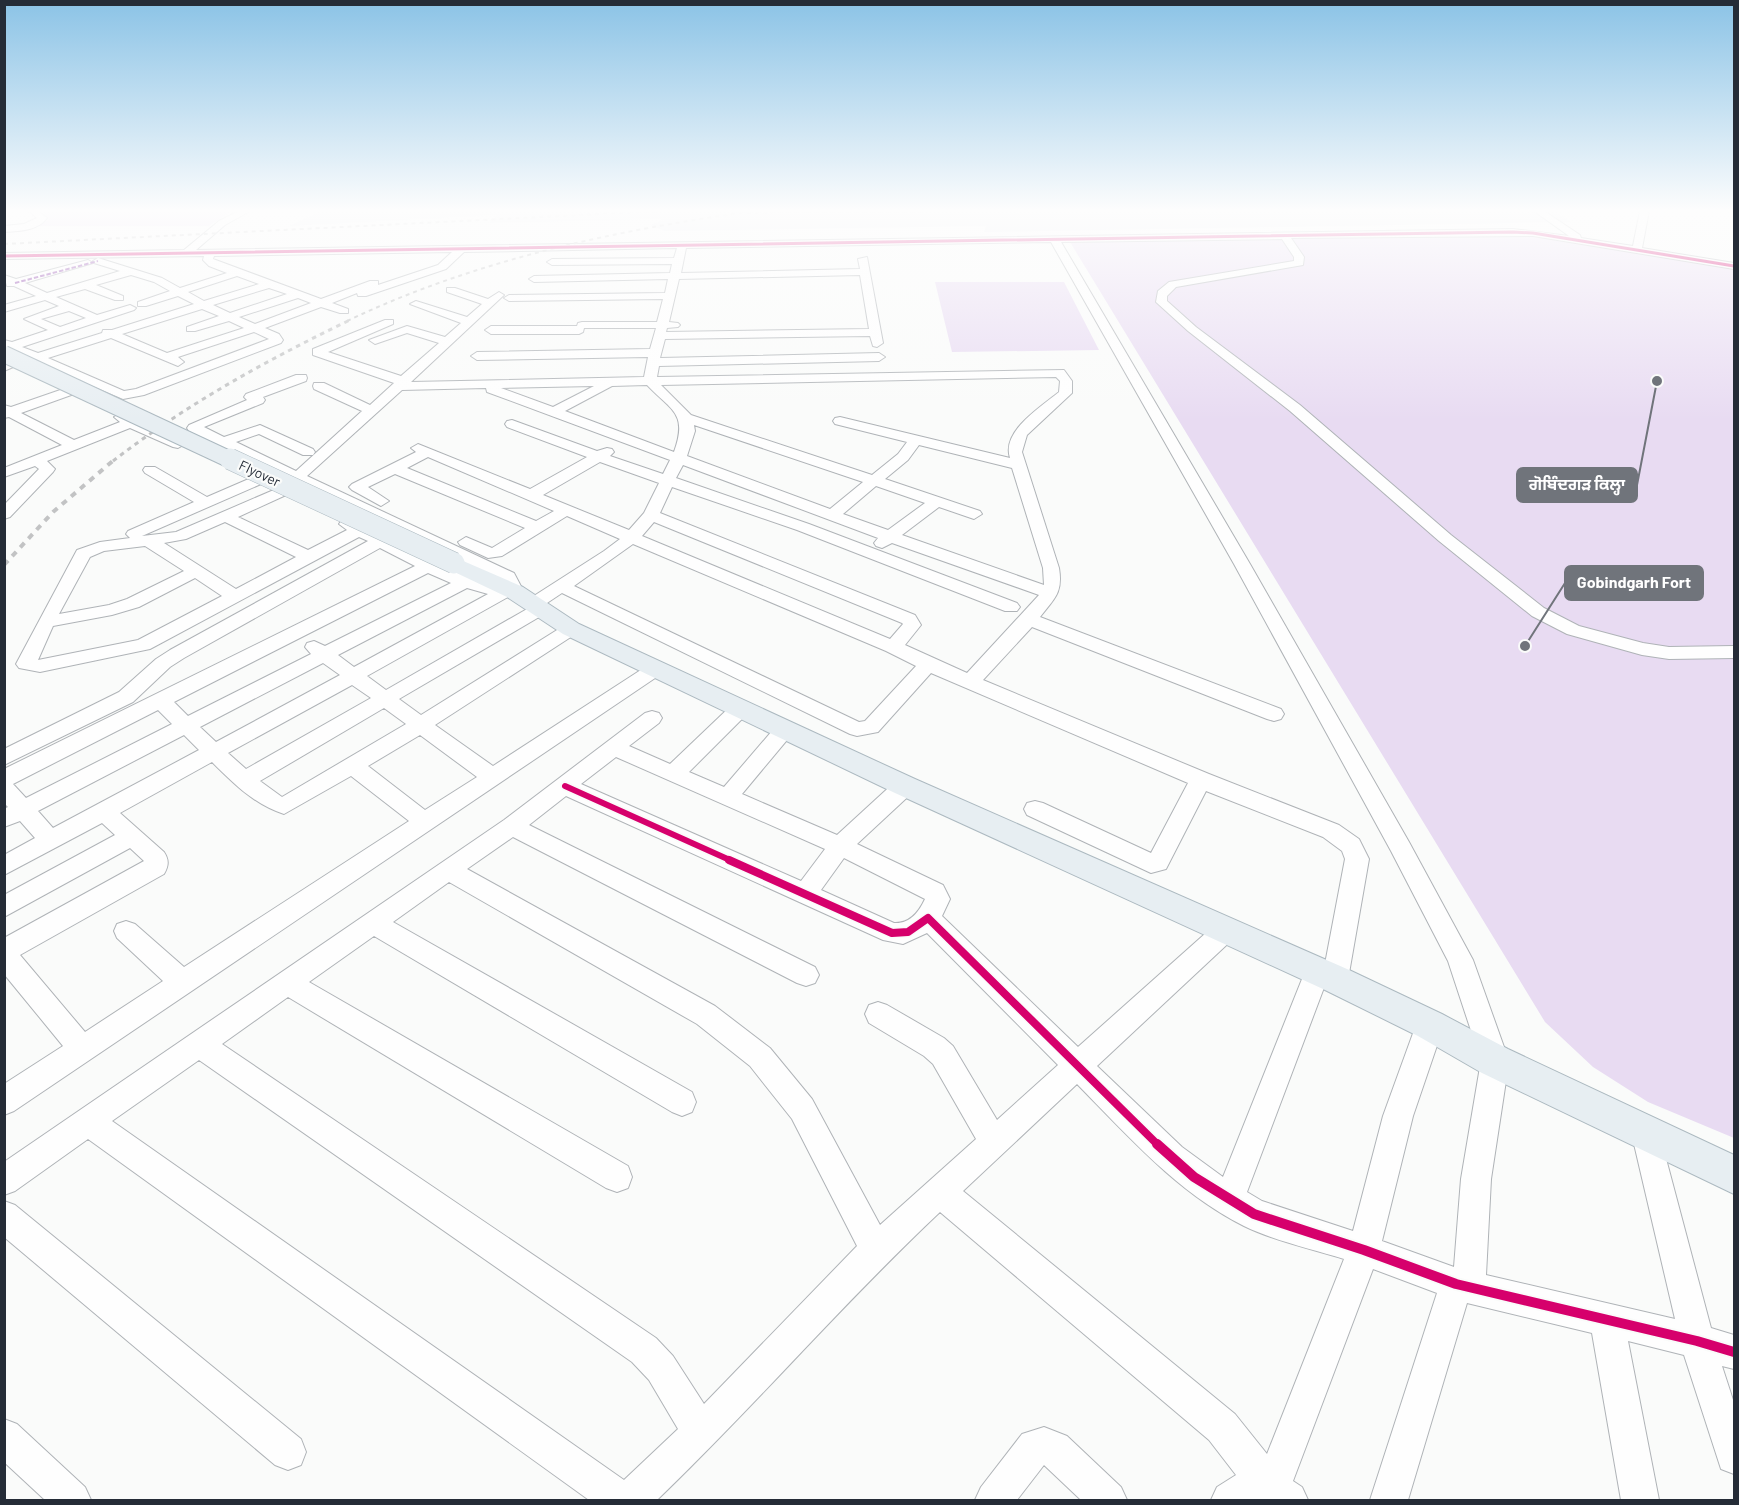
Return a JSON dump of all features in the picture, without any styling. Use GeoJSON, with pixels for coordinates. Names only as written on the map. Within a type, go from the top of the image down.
{"type":"FeatureCollection","features":[{"type":"Feature","properties":{"kind":"main road","name":"Flyover"},"geometry":{"type":"LineString","coordinates":[[7,356],[454,563],[523,599],[572,629],[905,786],[1326,975],[1430,1025],[1495,1061],[1646,1131],[1734,1175]]}},
{"type":"Feature","properties":{"kind":"street"},"geometry":{"type":"LineString","coordinates":[[81,281],[119,298]]}},
{"type":"Feature","properties":{"kind":"street"},"geometry":{"type":"LineString","coordinates":[[4,309],[98,281]]}},
{"type":"Feature","properties":{"kind":"street"},"geometry":{"type":"LineString","coordinates":[[92,402],[120,394],[139,392],[277,340],[275,337],[203,306],[159,281]]}},
{"type":"Feature","properties":{"kind":"street"},"geometry":{"type":"LineString","coordinates":[[142,304],[213,281]]}},
{"type":"Feature","properties":{"kind":"street"},"geometry":{"type":"LineString","coordinates":[[226,290],[255,281]]}},
{"type":"Feature","properties":{"kind":"street"},"geometry":{"type":"LineString","coordinates":[[262,281],[344,311]]}},
{"type":"Feature","properties":{"kind":"street"},"geometry":{"type":"LineString","coordinates":[[166,357],[252,327],[398,281]]}},
{"type":"Feature","properties":{"kind":"street"},"geometry":{"type":"LineString","coordinates":[[570,350],[600,281]]}},
{"type":"Feature","properties":{"kind":"street"},"geometry":{"type":"LineString","coordinates":[[650,381],[673,281]]}},
{"type":"Feature","properties":{"kind":"street"},"geometry":{"type":"LineString","coordinates":[[867,281],[882,375]]}},
{"type":"Feature","properties":{"kind":"street"},"geometry":{"type":"LineString","coordinates":[[1079,281],[1242,564],[1401,848],[1460,960],[1495,1061],[1462,1286],[1389,1500]]}},
{"type":"Feature","properties":{"kind":"street"},"geometry":{"type":"LineString","coordinates":[[1190,281],[1173,284],[1164,290],[1161,302],[1192,329],[1295,408],[1445,538],[1538,612],[1573,630],[1642,649],[1669,653],[1734,652]]}},
{"type":"Feature","properties":{"kind":"street"},"geometry":{"type":"LineString","coordinates":[[8,282],[73,308],[110,334],[198,370]]}},
{"type":"Feature","properties":{"kind":"street"},"geometry":{"type":"LineString","coordinates":[[325,305],[374,283]]}},
{"type":"Feature","properties":{"kind":"street"},"geometry":{"type":"LineString","coordinates":[[7,356],[38,357],[270,284]]}},
{"type":"Feature","properties":{"kind":"street"},"geometry":{"type":"LineString","coordinates":[[60,331],[30,319],[167,286]]}},
{"type":"Feature","properties":{"kind":"street"},"geometry":{"type":"LineString","coordinates":[[451,290],[585,315],[657,344],[879,357]]}},
{"type":"Feature","properties":{"kind":"street"},"geometry":{"type":"LineString","coordinates":[[191,329],[296,295]]}},
{"type":"Feature","properties":{"kind":"street"},"geometry":{"type":"LineString","coordinates":[[491,330],[585,315],[669,296]]}},
{"type":"Feature","properties":{"kind":"street"},"geometry":{"type":"LineString","coordinates":[[358,530],[143,645],[30,666],[26,664],[83,554],[100,547],[151,542],[180,536],[281,492],[347,435],[447,342],[500,299]]}},
{"type":"Feature","properties":{"kind":"street"},"geometry":{"type":"LineString","coordinates":[[416,304],[470,322]]}},
{"type":"Feature","properties":{"kind":"street"},"geometry":{"type":"LineString","coordinates":[[7,356],[60,331],[130,308]]}},
{"type":"Feature","properties":{"kind":"street"},"geometry":{"type":"LineString","coordinates":[[158,319],[196,329],[214,342]]}},
{"type":"Feature","properties":{"kind":"street"},"geometry":{"type":"LineString","coordinates":[[389,322],[317,351],[403,384],[609,383],[1050,372],[1062,374],[1067,387],[1065,393],[1021,433],[1017,441],[1016,452],[1051,568],[1053,583],[1050,593],[1029,619],[970,682]]}},
{"type":"Feature","properties":{"kind":"street"},"geometry":{"type":"LineString","coordinates":[[657,344],[720,324]]}},
{"type":"Feature","properties":{"kind":"street"},"geometry":{"type":"LineString","coordinates":[[332,356],[403,329],[410,329],[447,342]]}},
{"type":"Feature","properties":{"kind":"street"},"geometry":{"type":"LineString","coordinates":[[479,352],[570,350],[875,332]]}},
{"type":"Feature","properties":{"kind":"street"},"geometry":{"type":"LineString","coordinates":[[7,356],[130,423],[281,492],[466,582],[523,599]]}},
{"type":"Feature","properties":{"kind":"street"},"geometry":{"type":"LineString","coordinates":[[38,357],[120,394]]}},
{"type":"Feature","properties":{"kind":"street"},"geometry":{"type":"LineString","coordinates":[[301,378],[258,401],[194,427],[508,577],[523,599]]}},
{"type":"Feature","properties":{"kind":"street"},"geometry":{"type":"LineString","coordinates":[[650,381],[686,418],[974,514]]}},
{"type":"Feature","properties":{"kind":"street"},"geometry":{"type":"LineString","coordinates":[[554,412],[609,383]]}},
{"type":"Feature","properties":{"kind":"street"},"geometry":{"type":"LineString","coordinates":[[480,385],[891,537],[1050,593]]}},
{"type":"Feature","properties":{"kind":"street"},"geometry":{"type":"LineString","coordinates":[[320,386],[373,411]]}},
{"type":"Feature","properties":{"kind":"street"},"geometry":{"type":"LineString","coordinates":[[6,412],[69,391]]}},
{"type":"Feature","properties":{"kind":"street"},"geometry":{"type":"LineString","coordinates":[[6,412],[74,446]]}},
{"type":"Feature","properties":{"kind":"street"},"geometry":{"type":"LineString","coordinates":[[4,866],[353,676],[523,599],[561,586],[609,555],[631,538],[651,514],[686,441],[686,418]]}},
{"type":"Feature","properties":{"kind":"street"},"geometry":{"type":"LineString","coordinates":[[840,421],[1020,465]]}},
{"type":"Feature","properties":{"kind":"street"},"geometry":{"type":"LineString","coordinates":[[4,473],[130,423]]}},
{"type":"Feature","properties":{"kind":"street"},"geometry":{"type":"LineString","coordinates":[[512,424],[870,553],[1011,607]]}},
{"type":"Feature","properties":{"kind":"street"},"geometry":{"type":"LineString","coordinates":[[224,442],[260,429],[308,452]]}},
{"type":"Feature","properties":{"kind":"street"},"geometry":{"type":"LineString","coordinates":[[284,463],[347,435]]}},
{"type":"Feature","properties":{"kind":"street"},"geometry":{"type":"LineString","coordinates":[[529,496],[628,439]]}},
{"type":"Feature","properties":{"kind":"street"},"geometry":{"type":"LineString","coordinates":[[832,515],[903,457],[915,440]]}},
{"type":"Feature","properties":{"kind":"street"},"geometry":{"type":"LineString","coordinates":[[564,511],[496,552],[488,553],[357,489],[360,484],[395,468],[423,450],[893,647],[1202,780],[1331,831],[1351,845],[1357,859],[1326,975],[1229,1200]]}},
{"type":"Feature","properties":{"kind":"street"},"geometry":{"type":"LineString","coordinates":[[4,456],[48,467],[47,471],[4,514]]}},
{"type":"Feature","properties":{"kind":"street"},"geometry":{"type":"LineString","coordinates":[[395,468],[537,527]]}},
{"type":"Feature","properties":{"kind":"street"},"geometry":{"type":"LineString","coordinates":[[150,470],[207,503]]}},
{"type":"Feature","properties":{"kind":"street"},"geometry":{"type":"LineString","coordinates":[[134,534],[256,481]]}},
{"type":"Feature","properties":{"kind":"street"},"geometry":{"type":"LineString","coordinates":[[870,553],[937,501]]}},
{"type":"Feature","properties":{"kind":"street"},"geometry":{"type":"LineString","coordinates":[[651,514],[909,619],[912,625],[893,647]]}},
{"type":"Feature","properties":{"kind":"street"},"geometry":{"type":"LineString","coordinates":[[226,517],[309,556]]}},
{"type":"Feature","properties":{"kind":"street"},"geometry":{"type":"LineString","coordinates":[[4,758],[126,697],[144,683],[163,663],[177,654],[380,541]]}},
{"type":"Feature","properties":{"kind":"street"},"geometry":{"type":"LineString","coordinates":[[151,542],[235,596]]}},
{"type":"Feature","properties":{"kind":"street"},"geometry":{"type":"LineString","coordinates":[[4,779],[430,565]]}},
{"type":"Feature","properties":{"kind":"street"},"geometry":{"type":"LineString","coordinates":[[46,622],[121,607],[196,571]]}},
{"type":"Feature","properties":{"kind":"street"},"geometry":{"type":"LineString","coordinates":[[14,814],[466,582]]}},
{"type":"Feature","properties":{"kind":"street"},"geometry":{"type":"LineString","coordinates":[[561,586],[857,729],[871,727],[928,664]]}},
{"type":"Feature","properties":{"kind":"street"},"geometry":{"type":"LineString","coordinates":[[245,780],[386,700],[523,599]]}},
{"type":"Feature","properties":{"kind":"street"},"geometry":{"type":"LineString","coordinates":[[1029,619],[1274,714]]}},
{"type":"Feature","properties":{"kind":"street"},"geometry":{"type":"LineString","coordinates":[[162,701],[245,780],[274,804],[284,806],[419,726],[572,629]]}},
{"type":"Feature","properties":{"kind":"street"},"geometry":{"type":"LineString","coordinates":[[297,633],[419,726],[492,777]]}},
{"type":"Feature","properties":{"kind":"street"},"geometry":{"type":"LineString","coordinates":[[4,1101],[657,668]]}},
{"type":"Feature","properties":{"kind":"street"},"geometry":{"type":"LineString","coordinates":[[673,774],[741,708]]}},
{"type":"Feature","properties":{"kind":"street"},"geometry":{"type":"LineString","coordinates":[[4,1180],[90,1123],[512,826],[652,718]]}},
{"type":"Feature","properties":{"kind":"street"},"geometry":{"type":"LineString","coordinates":[[727,798],[785,729]]}},
{"type":"Feature","properties":{"kind":"street"},"geometry":{"type":"LineString","coordinates":[[565,786],[892,933],[906,934],[913,931],[928,918],[938,899],[934,892],[840,846],[614,748]]}},
{"type":"Feature","properties":{"kind":"street"},"geometry":{"type":"LineString","coordinates":[[353,766],[424,821]]}},
{"type":"Feature","properties":{"kind":"street"},"geometry":{"type":"LineString","coordinates":[[1035,809],[1151,864],[1158,862],[1202,780]]}},
{"type":"Feature","properties":{"kind":"street"},"geometry":{"type":"LineString","coordinates":[[806,893],[840,846],[905,786]]}},
{"type":"Feature","properties":{"kind":"street"},"geometry":{"type":"LineString","coordinates":[[4,788],[14,814],[51,841]]}},
{"type":"Feature","properties":{"kind":"street"},"geometry":{"type":"LineString","coordinates":[[82,1049],[4,953],[156,867],[156,858],[104,812]]}},
{"type":"Feature","properties":{"kind":"street"},"geometry":{"type":"LineString","coordinates":[[512,826],[806,975]]}},
{"type":"Feature","properties":{"kind":"street"},"geometry":{"type":"LineString","coordinates":[[4,907],[131,837]]}},
{"type":"Feature","properties":{"kind":"street"},"geometry":{"type":"LineString","coordinates":[[448,870],[706,1015],[760,1057],[802,1109],[876,1250]]}},
{"type":"Feature","properties":{"kind":"street"},"geometry":{"type":"LineString","coordinates":[[928,918],[1171,1158],[1229,1200],[1254,1214],[1364,1250],[1462,1286],[1697,1341],[1734,1352]]}},
{"type":"Feature","properties":{"kind":"street"},"geometry":{"type":"LineString","coordinates":[[373,923],[682,1102]]}},
{"type":"Feature","properties":{"kind":"street"},"geometry":{"type":"LineString","coordinates":[[126,931],[184,983]]}},
{"type":"Feature","properties":{"kind":"street"},"geometry":{"type":"LineString","coordinates":[[631,1500],[701,1432],[876,1250],[1225,931]]}},
{"type":"Feature","properties":{"kind":"street"},"geometry":{"type":"LineString","coordinates":[[288,983],[617,1177]]}},
{"type":"Feature","properties":{"kind":"street"},"geometry":{"type":"LineString","coordinates":[[878,1014],[934,1047],[943,1055],[993,1141]]}},
{"type":"Feature","properties":{"kind":"street"},"geometry":{"type":"LineString","coordinates":[[1280,1495],[1364,1250],[1398,1116],[1430,1025]]}},
{"type":"Feature","properties":{"kind":"street"},"geometry":{"type":"LineString","coordinates":[[201,1045],[644,1350],[661,1368],[701,1432]]}},
{"type":"Feature","properties":{"kind":"street"},"geometry":{"type":"LineString","coordinates":[[90,1123],[620,1500]]}},
{"type":"Feature","properties":{"kind":"street"},"geometry":{"type":"LineString","coordinates":[[1646,1131],[1697,1341],[1734,1456]]}},
{"type":"Feature","properties":{"kind":"street"},"geometry":{"type":"LineString","coordinates":[[940,1192],[1222,1427],[1280,1495]]}},
{"type":"Feature","properties":{"kind":"street"},"geometry":{"type":"LineString","coordinates":[[4,1216],[288,1452]]}},
{"type":"Feature","properties":{"kind":"street"},"geometry":{"type":"LineString","coordinates":[[1607,1320],[1640,1500]]}},
{"type":"Feature","properties":{"kind":"street"},"geometry":{"type":"LineString","coordinates":[[4,1437],[72,1500]]}},
{"type":"Feature","properties":{"kind":"street"},"geometry":{"type":"LineString","coordinates":[[994,1500],[1035,1447],[1044,1445],[1054,1449],[1108,1500]]}},
{"type":"Feature","properties":{"kind":"street"},"geometry":{"type":"LineString","coordinates":[[1230,1500],[1250,1487],[1260,1486],[1280,1495]]}},
{"type":"Feature","properties":{"kind":"shaded area"},"geometry":{"type":"Polygon","coordinates":[[[1094,281],[1734,281],[1734,1138],[1648,1102],[1593,1067],[1545,1022],[1094,281]]]}},
{"type":"Feature","properties":{"kind":"shaded area"},"geometry":{"type":"Polygon","coordinates":[[[935,282],[1064,282],[1099,350],[952,352],[935,282]]]}},
{"type":"Feature","properties":{"kind":"railway"},"geometry":{"type":"LineString","coordinates":[[347,321],[444,281]]}},
{"type":"Feature","properties":{"kind":"railway"},"geometry":{"type":"LineString","coordinates":[[113,461],[141,440],[228,384],[350,320]]}},
{"type":"Feature","properties":{"kind":"railway"},"geometry":{"type":"LineString","coordinates":[[4,565],[53,512],[115,459]]}},
{"type":"Feature","properties":{"kind":"marked path"},"geometry":{"type":"LineString","coordinates":[[15,283],[22,281]]}},
{"type":"Feature","properties":{"kind":"cycle path"},"geometry":{"type":"LineString","coordinates":[[565,786],[892,933],[908,932],[928,918],[1171,1158],[1194,1177],[1254,1214],[1364,1250],[1456,1284],[1697,1341],[1734,1352]]}},
{"type":"Feature","properties":{"kind":"place","name":"ਗੋਬਿੰਦਗੜ ਕਿਲ੍ਹਾ"},"geometry":{"type":"Point","coordinates":[1657,381]}},
{"type":"Feature","properties":{"kind":"place","name":"Gobindgarh Fort"},"geometry":{"type":"Point","coordinates":[1525,646]}}]}
